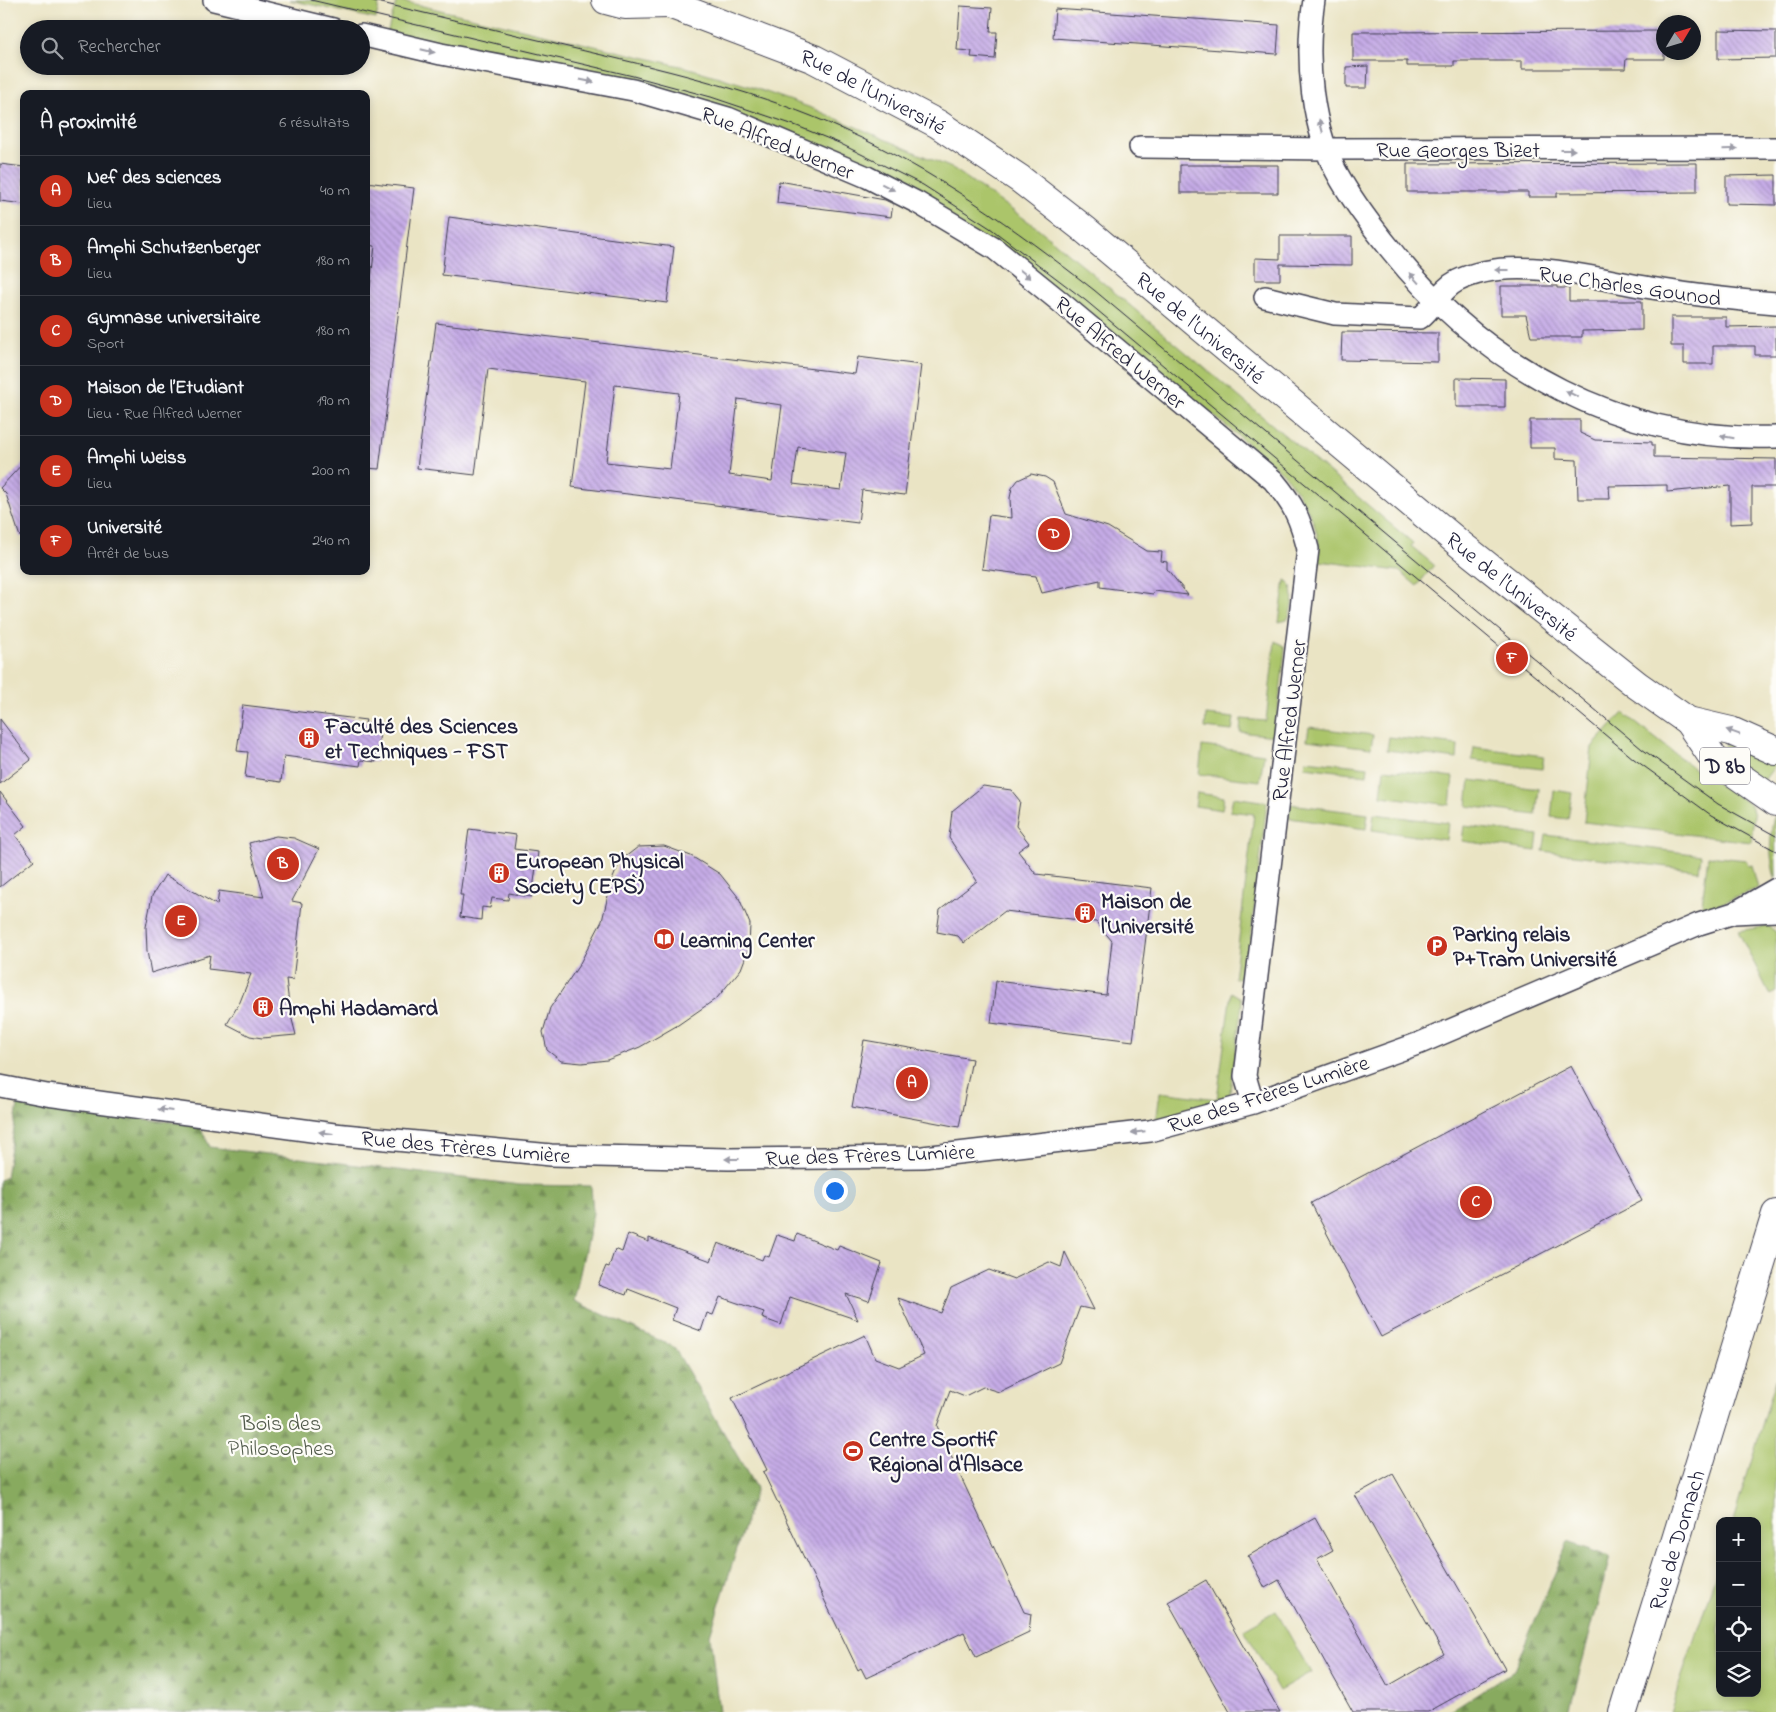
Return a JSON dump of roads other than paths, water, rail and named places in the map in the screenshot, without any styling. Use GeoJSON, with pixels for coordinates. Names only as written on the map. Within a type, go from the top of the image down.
{"type":"FeatureCollection","features":[{"type":"Feature","properties":{"kind":"main road","name":"Rue de l'Université"},"geometry":{"type":"LineString","coordinates":[[606,0],[625,5],[666,2],[814,58],[938,124],[1020,179],[1084,229],[1468,552],[1637,685],[1688,721],[1714,759],[1776,802]]}},
{"type":"Feature","properties":{"kind":"main road","name":"Rue de l'Université"},"geometry":{"type":"LineString","coordinates":[[1688,721],[1731,731],[1776,750]]}},
{"type":"Feature","properties":{"kind":"main road","name":"Rue de Dornach"},"geometry":{"type":"LineString","coordinates":[[1623,1712],[1776,1214]]}},
{"type":"Feature","properties":{"kind":"street"},"geometry":{"type":"LineString","coordinates":[[214,0],[296,20]]}},
{"type":"Feature","properties":{"kind":"street"},"geometry":{"type":"LineString","coordinates":[[1314,0],[1311,60],[1315,106],[1327,150],[1340,179],[1376,232],[1414,279],[1436,301],[1470,333],[1528,373],[1597,407],[1632,419],[1737,439],[1776,437]]}},
{"type":"Feature","properties":{"kind":"street","name":"Rue Alfred Werner"},"geometry":{"type":"LineString","coordinates":[[370,38],[441,54],[633,90],[728,118],[867,177],[918,203],[995,250],[1274,480],[1292,502],[1302,525],[1308,549],[1304,596],[1245,1076],[1253,1103]]}},
{"type":"Feature","properties":{"kind":"street","name":"Rue Georges Bizet"},"geometry":{"type":"LineString","coordinates":[[1140,147],[1327,150],[1776,148]]}},
{"type":"Feature","properties":{"kind":"street","name":"Rue Charles Gounod"},"geometry":{"type":"LineString","coordinates":[[1265,297],[1335,314],[1420,318],[1429,311],[1445,290],[1456,281],[1485,270],[1493,270],[1572,272],[1716,299],[1776,302]]}},
{"type":"Feature","properties":{"kind":"street","name":"Rue des Frères Lumière"},"geometry":{"type":"LineString","coordinates":[[0,1086],[47,1095],[334,1134],[551,1155],[659,1158],[923,1156],[1150,1131],[1253,1103],[1420,1043],[1699,924],[1734,913],[1776,889]]}},
{"type":"Feature","properties":{"kind":"street","name":"Rue des Frères Lumière"},"geometry":{"type":"LineString","coordinates":[[1734,913],[1776,911]]}},
{"type":"Feature","properties":{"kind":"tram line"},"geometry":{"type":"LineString","coordinates":[[311,0],[633,76],[711,97],[797,126],[839,143],[923,185],[990,228],[1085,300],[1634,759],[1711,815],[1776,851]]}},
{"type":"Feature","properties":{"kind":"tram line"},"geometry":{"type":"LineString","coordinates":[[369,0],[654,67],[750,94],[844,130],[878,146],[943,182],[1034,244],[1094,290],[1642,749],[1718,804],[1776,836]]}},
{"type":"Feature","properties":{"kind":"place","name":"Maison de l’Etudiant"},"geometry":{"type":"Point","coordinates":[1054,534]}},
{"type":"Feature","properties":{"kind":"place","name":"Université"},"geometry":{"type":"Point","coordinates":[1512,658]}},
{"type":"Feature","properties":{"kind":"place","name":"Faculté des Sciences et Techniques - FST"},"geometry":{"type":"Point","coordinates":[309,738]}},
{"type":"Feature","properties":{"kind":"place","name":"Amphi Schutzenberger"},"geometry":{"type":"Point","coordinates":[283,864]}},
{"type":"Feature","properties":{"kind":"place","name":"European Physical Society (EPS)"},"geometry":{"type":"Point","coordinates":[499,873]}},
{"type":"Feature","properties":{"kind":"place","name":"Maison de l'Université"},"geometry":{"type":"Point","coordinates":[1085,913]}},
{"type":"Feature","properties":{"kind":"place","name":"Amphi Weiss"},"geometry":{"type":"Point","coordinates":[181,921]}},
{"type":"Feature","properties":{"kind":"place","name":"Learning Center"},"geometry":{"type":"Point","coordinates":[664,939]}},
{"type":"Feature","properties":{"kind":"place","name":"Parking relais P+Tram Université"},"geometry":{"type":"Point","coordinates":[1437,946]}},
{"type":"Feature","properties":{"kind":"place","name":"Amphi Hadamard"},"geometry":{"type":"Point","coordinates":[263,1007]}},
{"type":"Feature","properties":{"kind":"place","name":"Nef des sciences"},"geometry":{"type":"Point","coordinates":[912,1083]}},
{"type":"Feature","properties":{"kind":"place","name":"Gymnase universitaire"},"geometry":{"type":"Point","coordinates":[1476,1202]}},
{"type":"Feature","properties":{"kind":"place","name":"Centre Sportif Régional d'Alsace"},"geometry":{"type":"Point","coordinates":[853,1451]}},
{"type":"Feature","properties":{"kind":"park label","name":"Bois des Philosophes"},"geometry":{"type":"Point","coordinates":[281,1434]}}]}
